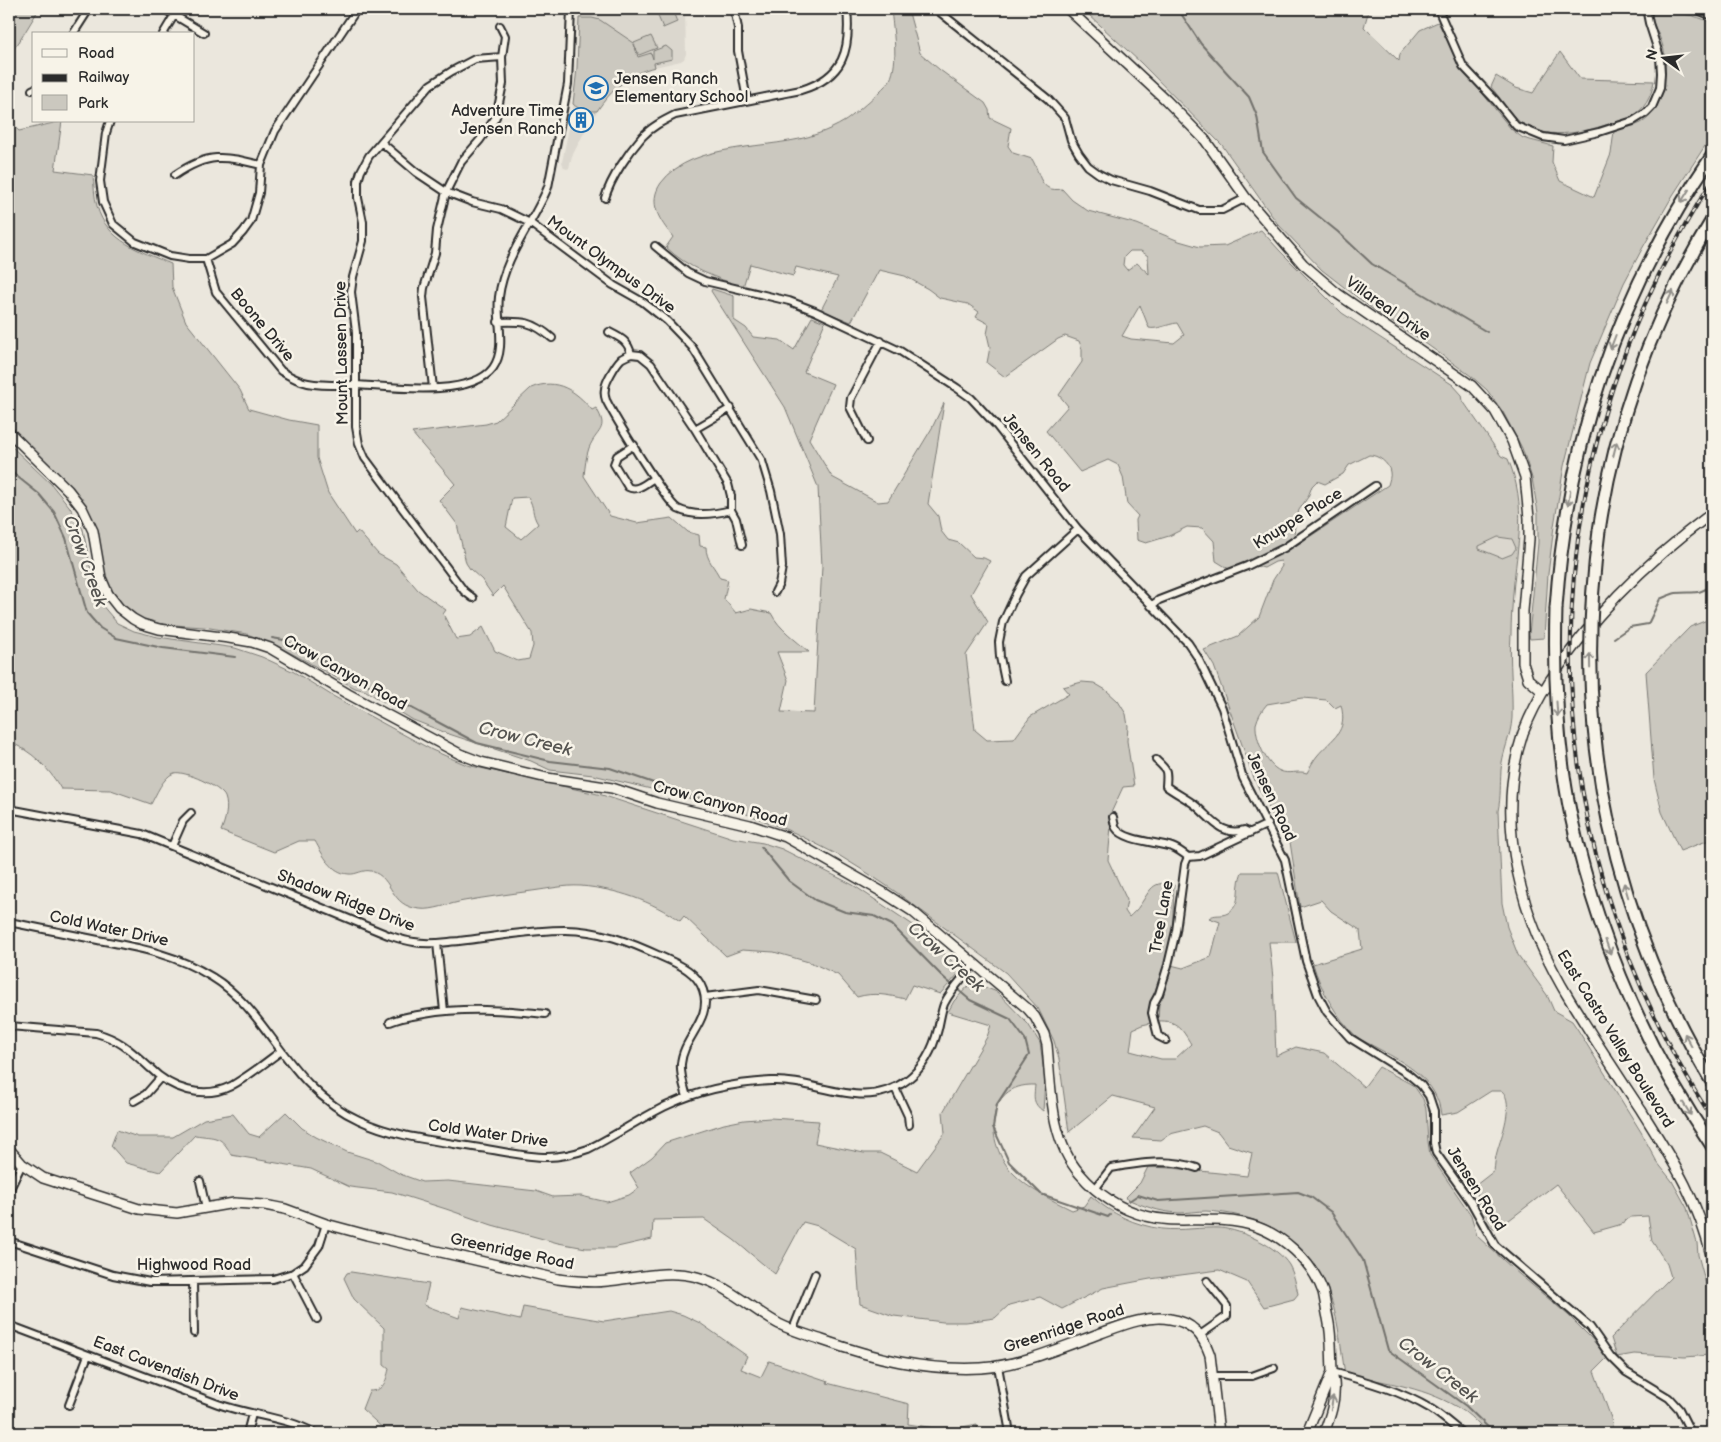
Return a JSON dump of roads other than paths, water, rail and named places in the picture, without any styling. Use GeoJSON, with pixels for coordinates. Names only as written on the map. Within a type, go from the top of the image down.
{"type":"FeatureCollection","features":[{"type":"Feature","properties":{"kind":"highway"},"geometry":{"type":"LineString","coordinates":[[1712,156],[1680,204],[1652,255],[1629,303],[1603,369],[1584,432],[1569,495],[1560,560],[1556,608],[1555,658],[1557,710],[1571,816],[1594,908],[1627,994],[1649,1041],[1674,1087],[1712,1146]]}},
{"type":"Feature","properties":{"kind":"highway"},"geometry":{"type":"LineString","coordinates":[[1712,220],[1672,294],[1640,368],[1616,446],[1599,532],[1593,583],[1591,681],[1594,728],[1607,816],[1632,910],[1653,967],[1670,1005],[1712,1082]]}},
{"type":"Feature","properties":{"kind":"main road","name":"Villareal Drive"},"geometry":{"type":"LineString","coordinates":[[1068,9],[1166,100],[1205,140],[1246,198],[1303,264],[1338,294],[1472,386],[1495,411],[1512,441],[1526,477],[1529,532],[1522,611],[1523,663],[1528,679],[1543,692]]}},
{"type":"Feature","properties":{"kind":"main road","name":"Crow Canyon Road"},"geometry":{"type":"LineString","coordinates":[[9,432],[68,490],[82,508],[92,531],[101,578],[108,594],[119,608],[142,624],[159,629],[252,642],[270,648],[391,717],[460,754],[481,762],[547,778],[612,788],[657,803],[780,834],[799,843],[884,893],[912,912],[1028,1009],[1038,1022],[1047,1045],[1054,1117],[1060,1137],[1068,1159],[1095,1188],[1125,1210],[1146,1216],[1164,1219],[1239,1222],[1263,1230],[1294,1250],[1313,1273],[1323,1292],[1330,1328],[1334,1382],[1334,1397],[1324,1433]]}},
{"type":"Feature","properties":{"kind":"main road","name":"East Castro Valley Boulevard"},"geometry":{"type":"LineString","coordinates":[[1712,513],[1648,566],[1610,604],[1565,657],[1532,712],[1524,732],[1513,776],[1511,801],[1514,852],[1525,906],[1546,956],[1558,979],[1682,1176],[1701,1220],[1712,1259]]}},
{"type":"Feature","properties":{"kind":"main road","name":"Greenridge Road"},"geometry":{"type":"LineString","coordinates":[[9,1149],[22,1164],[43,1178],[138,1209],[177,1213],[234,1203],[265,1205],[286,1209],[326,1224],[367,1235],[578,1282],[675,1274],[697,1277],[722,1287],[770,1318],[793,1329],[874,1357],[906,1363],[953,1368],[998,1366],[1033,1357],[1128,1323],[1152,1318],[1169,1318],[1182,1322],[1189,1325],[1200,1335]]}},
{"type":"Feature","properties":{"kind":"main road"},"geometry":{"type":"LineString","coordinates":[[1200,1335],[1206,1343],[1210,1355],[1220,1433]]}},
{"type":"Feature","properties":{"kind":"main road","name":"Crow Canyon Road"},"geometry":{"type":"LineString","coordinates":[[1307,1433],[1332,1372]]}},
{"type":"Feature","properties":{"kind":"main road"},"geometry":{"type":"LineString","coordinates":[[1313,1433],[1321,1407],[1322,1396]]}},
{"type":"Feature","properties":{"kind":"street"},"geometry":{"type":"LineString","coordinates":[[74,32],[88,9]]}},
{"type":"Feature","properties":{"kind":"street"},"geometry":{"type":"LineString","coordinates":[[164,9],[204,33]]}},
{"type":"Feature","properties":{"kind":"street"},"geometry":{"type":"LineString","coordinates":[[164,32],[178,9]]}},
{"type":"Feature","properties":{"kind":"street"},"geometry":{"type":"LineString","coordinates":[[110,122],[106,133],[100,181],[103,202],[113,224],[135,242],[170,256],[206,259],[232,244],[251,221],[258,193],[261,165],[275,131],[357,9]]}},
{"type":"Feature","properties":{"kind":"street","name":"Boone Drive"},"geometry":{"type":"LineString","coordinates":[[206,259],[216,292],[280,371],[294,378],[307,383],[411,389],[465,385],[484,376],[492,368],[500,347],[498,322],[499,296],[510,257],[548,187],[568,84],[571,9]]}},
{"type":"Feature","properties":{"kind":"street"},"geometry":{"type":"LineString","coordinates":[[734,9],[738,28],[738,51],[748,100]]}},
{"type":"Feature","properties":{"kind":"street"},"geometry":{"type":"LineString","coordinates":[[605,198],[609,184],[625,160],[642,137],[658,124],[675,115],[794,92],[815,86],[835,72],[847,46],[847,9]]}},
{"type":"Feature","properties":{"kind":"street"},"geometry":{"type":"LineString","coordinates":[[936,9],[1048,99],[1065,118],[1071,140],[1079,154],[1088,166],[1100,174],[1111,180],[1150,190],[1199,210],[1222,210],[1246,198]]}},
{"type":"Feature","properties":{"kind":"street"},"geometry":{"type":"LineString","coordinates":[[1438,9],[1463,66],[1496,101],[1516,126],[1537,135],[1564,140],[1599,132],[1633,121],[1652,107],[1660,88],[1661,73],[1660,57],[1649,23],[1649,9]]}},
{"type":"Feature","properties":{"kind":"street"},"geometry":{"type":"LineString","coordinates":[[1695,9],[1712,16]]}},
{"type":"Feature","properties":{"kind":"street"},"geometry":{"type":"LineString","coordinates":[[433,388],[423,297],[424,288],[435,253],[437,230],[446,192],[461,162],[496,117],[502,84],[504,36],[500,26]]}},
{"type":"Feature","properties":{"kind":"street","name":"Mount Lassen Drive"},"geometry":{"type":"LineString","coordinates":[[473,598],[464,590],[365,458],[359,444],[356,427],[356,332],[351,292],[363,241],[363,222],[358,198],[358,181],[369,156],[430,85],[475,59],[502,57]]}},
{"type":"Feature","properties":{"kind":"street","name":"Mount Olympus Drive"},"geometry":{"type":"LineString","coordinates":[[381,142],[416,172],[446,192],[472,202],[501,209],[530,223],[613,285],[643,302],[667,321],[692,347],[762,461],[771,491],[780,534],[782,567],[779,584],[775,592]]}},
{"type":"Feature","properties":{"kind":"street"},"geometry":{"type":"LineString","coordinates":[[175,175],[207,158],[233,158],[261,165]]}},
{"type":"Feature","properties":{"kind":"street","name":"Jensen Road"},"geometry":{"type":"LineString","coordinates":[[655,246],[688,273],[705,281],[789,301],[881,341],[900,351],[971,398],[1020,454],[1078,529],[1188,643],[1198,658],[1222,708],[1243,778],[1285,860],[1306,961],[1327,1012],[1350,1038],[1408,1074],[1425,1090],[1434,1111],[1434,1143],[1436,1153],[1471,1202],[1495,1245],[1590,1327],[1611,1357],[1626,1372],[1669,1398],[1680,1409],[1691,1433]]}},
{"type":"Feature","properties":{"kind":"street"},"geometry":{"type":"LineString","coordinates":[[498,322],[531,323],[552,338]]}},
{"type":"Feature","properties":{"kind":"street"},"geometry":{"type":"LineString","coordinates":[[609,332],[624,340],[632,354]]}},
{"type":"Feature","properties":{"kind":"street"},"geometry":{"type":"LineString","coordinates":[[867,441],[850,407],[851,398],[881,341]]}},
{"type":"Feature","properties":{"kind":"street"},"geometry":{"type":"LineString","coordinates":[[731,510],[715,514],[689,512],[677,508],[667,497],[605,398],[604,388],[621,359],[632,354],[640,355],[651,364],[695,429],[728,484],[731,496],[731,510],[736,518],[742,546]]}},
{"type":"Feature","properties":{"kind":"street"},"geometry":{"type":"LineString","coordinates":[[695,429],[731,408]]}},
{"type":"Feature","properties":{"kind":"street"},"geometry":{"type":"LineString","coordinates":[[634,445],[617,456],[614,464],[628,487],[632,489],[654,478]]}},
{"type":"Feature","properties":{"kind":"street","name":"Knuppe Place"},"geometry":{"type":"LineString","coordinates":[[1151,606],[1159,600],[1247,566],[1284,548],[1375,486]]}},
{"type":"Feature","properties":{"kind":"street"},"geometry":{"type":"LineString","coordinates":[[1006,680],[1000,657],[999,642],[1003,622],[1012,601],[1026,576],[1078,529]]}},
{"type":"Feature","properties":{"kind":"street"},"geometry":{"type":"LineString","coordinates":[[1156,760],[1166,769],[1168,774],[1166,786],[1196,806],[1214,824],[1223,830],[1238,832],[1244,830],[1250,833]]}},
{"type":"Feature","properties":{"kind":"street","name":"Shadow Ridge Drive"},"geometry":{"type":"LineString","coordinates":[[9,809],[142,834],[388,935],[414,942],[437,943],[565,930],[600,934],[630,942],[685,967],[698,979],[705,997]]}},
{"type":"Feature","properties":{"kind":"street"},"geometry":{"type":"LineString","coordinates":[[172,846],[183,821],[191,813]]}},
{"type":"Feature","properties":{"kind":"street"},"geometry":{"type":"LineString","coordinates":[[1113,817],[1118,831],[1137,839],[1172,847],[1188,857],[1200,856],[1268,824]]}},
{"type":"Feature","properties":{"kind":"street","name":"Tree Lane"},"geometry":{"type":"LineString","coordinates":[[1166,1040],[1158,1036],[1152,1013],[1168,965],[1174,939],[1185,864],[1188,857]]}},
{"type":"Feature","properties":{"kind":"street","name":"Cold Water Drive"},"geometry":{"type":"LineString","coordinates":[[9,922],[154,951],[178,959],[214,978],[230,990],[253,1013],[298,1073],[321,1096],[358,1120],[400,1135],[536,1156],[559,1157],[588,1149],[660,1109],[687,1097],[736,1084],[773,1081],[812,1085],[866,1096],[895,1088],[914,1073],[930,1053],[944,1005],[953,990],[974,964]]}},
{"type":"Feature","properties":{"kind":"street"},"geometry":{"type":"LineString","coordinates":[[437,943],[444,1011]]}},
{"type":"Feature","properties":{"kind":"street"},"geometry":{"type":"LineString","coordinates":[[687,1097],[681,1076],[681,1064],[683,1053],[701,1020],[705,997],[759,990],[816,1000]]}},
{"type":"Feature","properties":{"kind":"street"},"geometry":{"type":"LineString","coordinates":[[390,1022],[400,1018],[444,1011],[496,1009],[545,1014]]}},
{"type":"Feature","properties":{"kind":"street"},"geometry":{"type":"LineString","coordinates":[[9,1026],[96,1033],[108,1036],[119,1041],[134,1052],[160,1078],[176,1087],[200,1092],[230,1086],[282,1051]]}},
{"type":"Feature","properties":{"kind":"street"},"geometry":{"type":"LineString","coordinates":[[134,1101],[146,1094],[160,1078]]}},
{"type":"Feature","properties":{"kind":"street"},"geometry":{"type":"LineString","coordinates":[[895,1088],[908,1116],[909,1125]]}},
{"type":"Feature","properties":{"kind":"street"},"geometry":{"type":"LineString","coordinates":[[1095,1188],[1111,1168],[1148,1162],[1183,1163],[1197,1168]]}},
{"type":"Feature","properties":{"kind":"street"},"geometry":{"type":"LineString","coordinates":[[9,1191],[22,1164]]}},
{"type":"Feature","properties":{"kind":"street"},"geometry":{"type":"LineString","coordinates":[[200,1181],[206,1208]]}},
{"type":"Feature","properties":{"kind":"street","name":"Highwood Road"},"geometry":{"type":"LineString","coordinates":[[9,1241],[122,1277],[150,1282],[273,1279],[293,1273],[305,1265],[315,1253],[326,1224]]}},
{"type":"Feature","properties":{"kind":"street"},"geometry":{"type":"LineString","coordinates":[[293,1273],[317,1319]]}},
{"type":"Feature","properties":{"kind":"street"},"geometry":{"type":"LineString","coordinates":[[793,1329],[815,1274]]}},
{"type":"Feature","properties":{"kind":"street"},"geometry":{"type":"LineString","coordinates":[[193,1282],[194,1333]]}},
{"type":"Feature","properties":{"kind":"street"},"geometry":{"type":"LineString","coordinates":[[1200,1335],[1227,1316],[1228,1311],[1227,1306],[1207,1282]]}},
{"type":"Feature","properties":{"kind":"street","name":"East Cavendish Drive"},"geometry":{"type":"LineString","coordinates":[[9,1325],[218,1404],[294,1425],[315,1433]]}},
{"type":"Feature","properties":{"kind":"street"},"geometry":{"type":"LineString","coordinates":[[69,1405],[88,1355]]}},
{"type":"Feature","properties":{"kind":"street"},"geometry":{"type":"LineString","coordinates":[[998,1366],[1010,1433]]}},
{"type":"Feature","properties":{"kind":"street"},"geometry":{"type":"LineString","coordinates":[[1212,1376],[1252,1376],[1274,1368]]}},
{"type":"Feature","properties":{"kind":"street"},"geometry":{"type":"LineString","coordinates":[[1332,1372],[1372,1383],[1406,1397],[1432,1410],[1462,1433]]}},
{"type":"Feature","properties":{"kind":"street"},"geometry":{"type":"LineString","coordinates":[[247,1433],[252,1414]]}},
{"type":"Feature","properties":{"kind":"waterway"},"geometry":{"type":"LineString","coordinates":[[1178,9],[1201,44],[1249,97],[1257,116],[1263,152],[1296,198],[1338,232],[1372,264],[1487,332]]}},
{"type":"Feature","properties":{"kind":"waterway","name":"Crow Creek"},"geometry":{"type":"LineString","coordinates":[[9,470],[39,494],[54,512],[66,538],[87,613],[100,628],[116,638],[163,648],[235,657]]}},
{"type":"Feature","properties":{"kind":"waterway"},"geometry":{"type":"LineString","coordinates":[[1614,638],[1630,627],[1648,624],[1660,599],[1676,593],[1700,592],[1712,584]]}},
{"type":"Feature","properties":{"kind":"waterway","name":"Crow Creek"},"geometry":{"type":"LineString","coordinates":[[272,638],[284,640],[477,743],[550,761],[610,768],[700,799]]}},
{"type":"Feature","properties":{"kind":"waterway","name":"Crow Creek"},"geometry":{"type":"LineString","coordinates":[[761,847],[789,881],[815,900],[845,912],[874,916],[892,925],[953,986]]}},
{"type":"Feature","properties":{"kind":"waterway","name":"Crow Creek"},"geometry":{"type":"LineString","coordinates":[[957,989],[970,1000],[1010,1019],[1025,1039],[1029,1055],[997,1104],[993,1127],[1009,1162],[1041,1194],[1108,1217],[1110,1215]]}},
{"type":"Feature","properties":{"kind":"waterway","name":"Crow Creek"},"geometry":{"type":"LineString","coordinates":[[1129,1201],[1138,1195],[1158,1201],[1298,1192],[1311,1197],[1331,1212],[1363,1260],[1388,1350],[1466,1406],[1494,1433]]}},
{"type":"Feature","properties":{"kind":"railway"},"geometry":{"type":"LineString","coordinates":[[1712,181],[1650,293],[1606,409],[1580,529],[1571,650],[1579,771],[1606,890],[1650,1007],[1712,1118]]}},
{"type":"Feature","properties":{"kind":"place","name":"Jensen Ranch Elementary School"},"geometry":{"type":"Point","coordinates":[596,88]}},
{"type":"Feature","properties":{"kind":"place","name":"Adventure Time Jensen Ranch"},"geometry":{"type":"Point","coordinates":[581,120]}}]}
